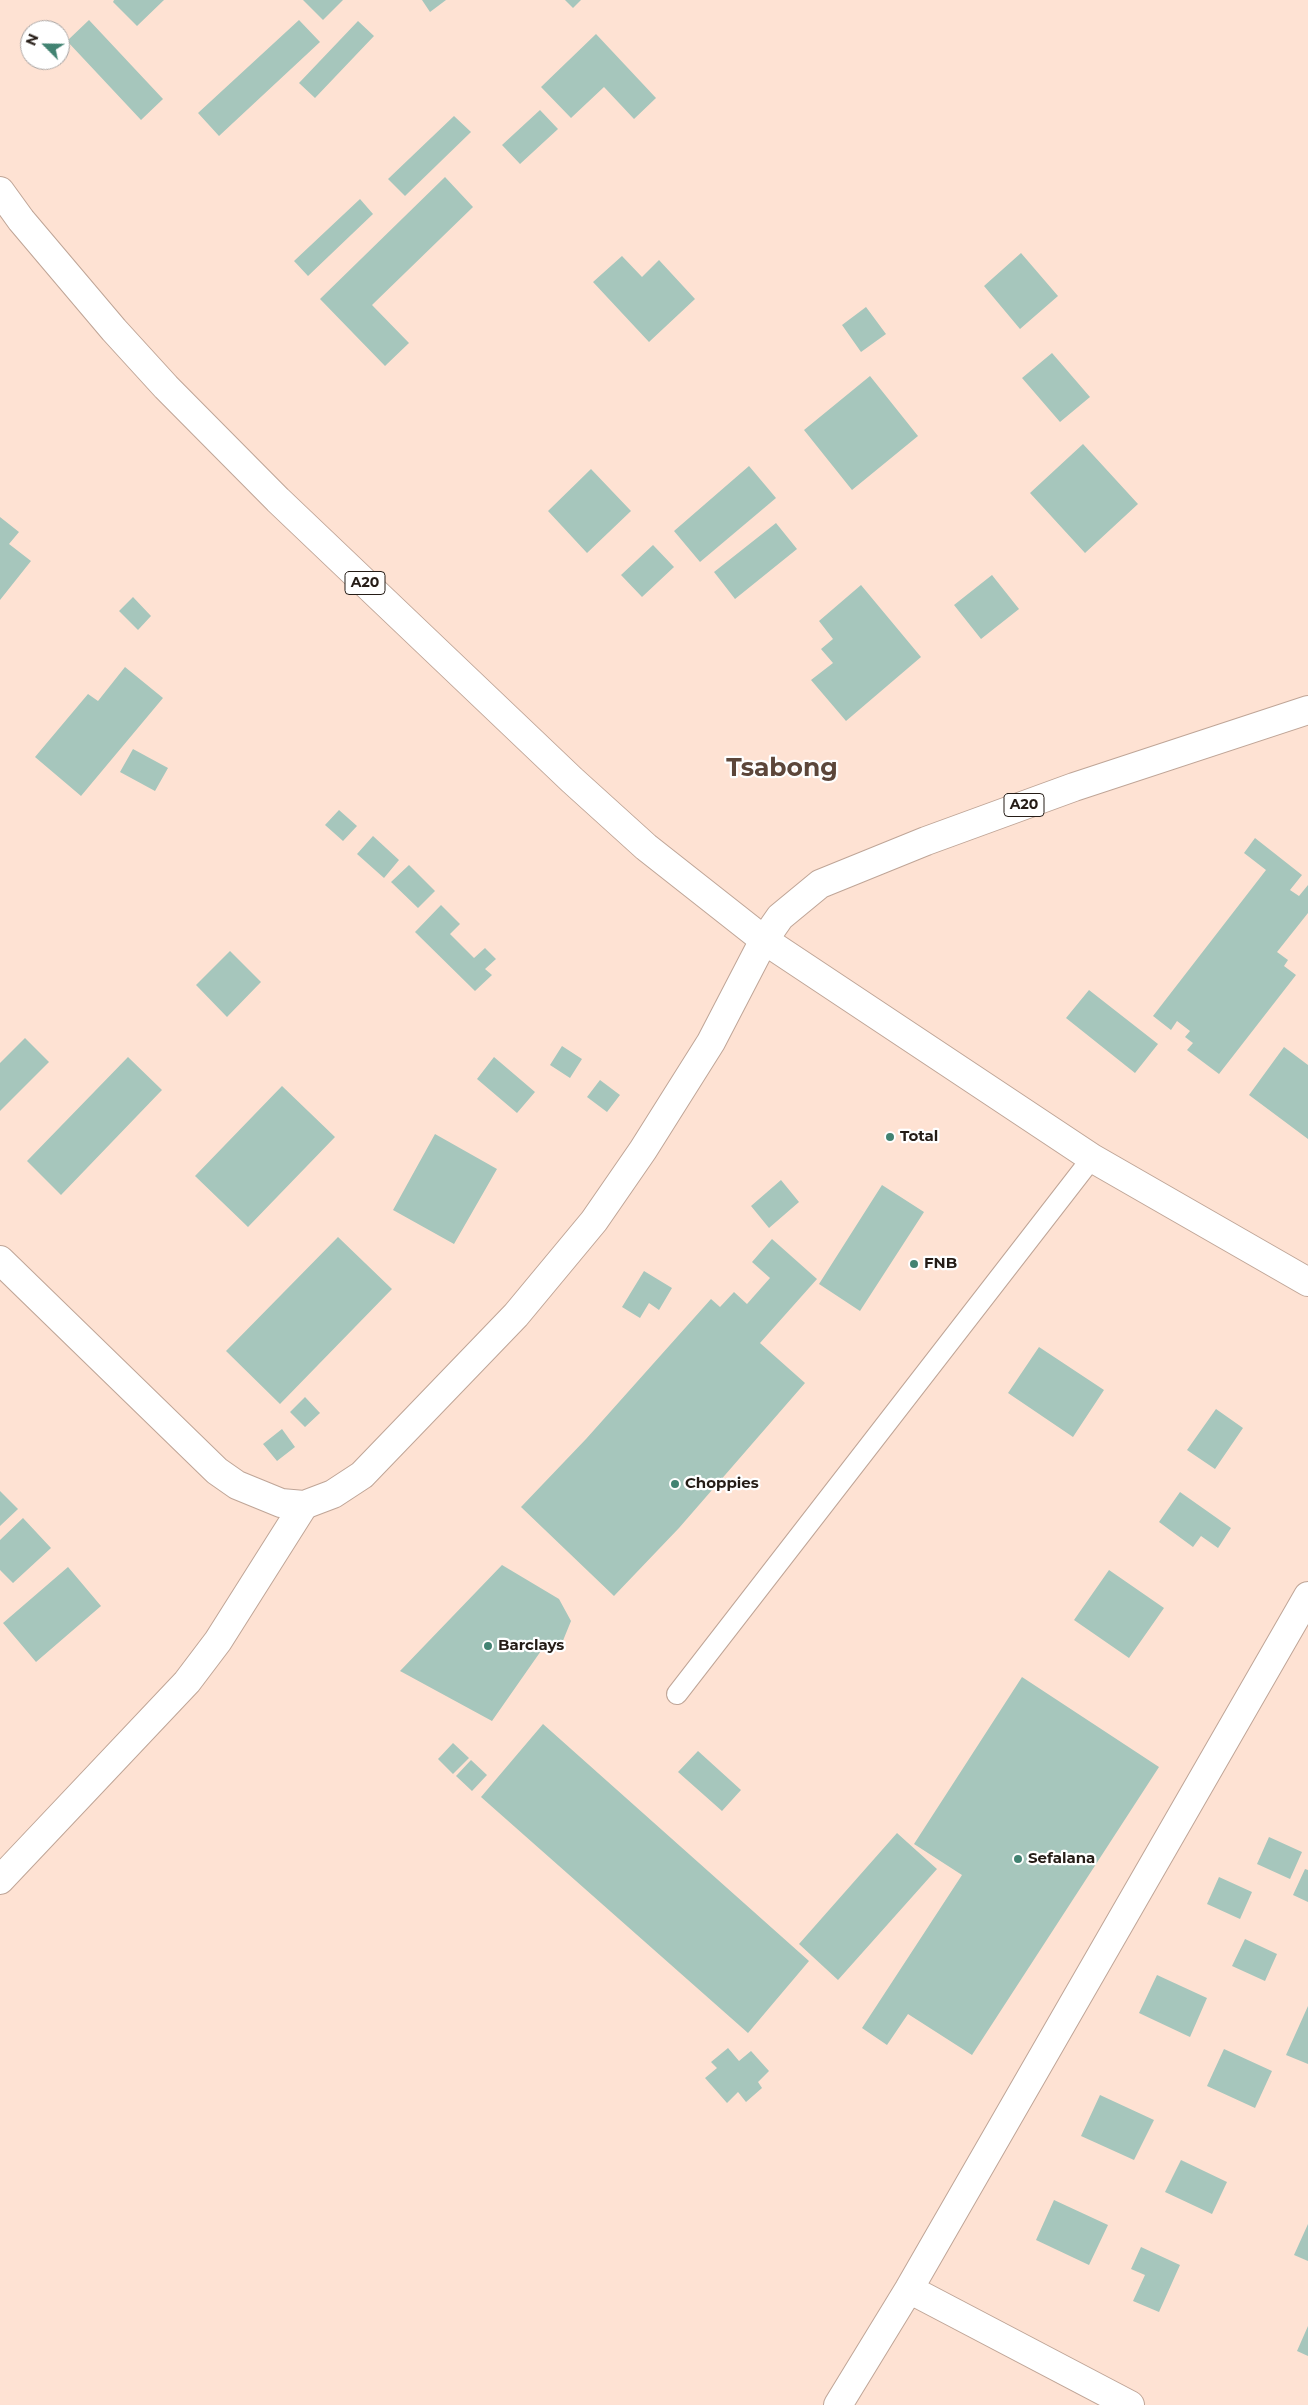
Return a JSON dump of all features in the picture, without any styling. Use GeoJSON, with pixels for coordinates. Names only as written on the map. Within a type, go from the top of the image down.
{"type":"FeatureCollection","features":[{"type":"Feature","properties":{"kind":"street","name":"A20"},"geometry":{"type":"LineString","coordinates":[[0,191],[27,227],[114,330],[166,387],[278,500],[572,780],[646,847],[764,940],[780,917],[820,884],[926,841],[1064,791],[1308,710]]}},
{"type":"Feature","properties":{"kind":"street"},"geometry":{"type":"LineString","coordinates":[[0,1260],[217,1471],[237,1485],[281,1503],[304,1505],[333,1494],[362,1475],[516,1315],[582,1235],[643,1150],[711,1042],[764,940],[1092,1158],[1308,1282]]}},
{"type":"Feature","properties":{"kind":"street"},"geometry":{"type":"LineString","coordinates":[[0,1880],[187,1682],[229,1625],[304,1505]]}},
{"type":"Feature","properties":{"kind":"street"},"geometry":{"type":"LineString","coordinates":[[838,2405],[908,2288],[1308,1596]]}},
{"type":"Feature","properties":{"kind":"street"},"geometry":{"type":"LineString","coordinates":[[908,2288],[1130,2405]]}},
{"type":"Feature","properties":{"kind":"lane"},"geometry":{"type":"LineString","coordinates":[[677,1694],[1092,1158]]}},
{"type":"Feature","properties":{"kind":"building"},"geometry":{"type":"Polygon","coordinates":[[[114,0],[164,0],[137,26],[113,2],[114,0]]]}},
{"type":"Feature","properties":{"kind":"building"},"geometry":{"type":"Polygon","coordinates":[[[303,0],[343,0],[323,20],[303,0]]]}},
{"type":"Feature","properties":{"kind":"building"},"geometry":{"type":"Polygon","coordinates":[[[422,0],[446,0],[430,12],[422,0]]]}},
{"type":"Feature","properties":{"kind":"building"},"geometry":{"type":"Polygon","coordinates":[[[565,0],[581,0],[573,8],[565,0]]]}},
{"type":"Feature","properties":{"kind":"building"},"geometry":{"type":"Polygon","coordinates":[[[89,20],[163,99],[141,120],[70,44],[70,38],[89,20]]]}},
{"type":"Feature","properties":{"kind":"building"},"geometry":{"type":"Polygon","coordinates":[[[299,20],[320,42],[219,136],[198,113],[299,20]]]}},
{"type":"Feature","properties":{"kind":"building"},"geometry":{"type":"Polygon","coordinates":[[[358,21],[374,36],[315,98],[299,83],[358,21]]]}},
{"type":"Feature","properties":{"kind":"building"},"geometry":{"type":"Polygon","coordinates":[[[596,34],[656,98],[634,119],[604,87],[571,118],[541,87],[596,34]]]}},
{"type":"Feature","properties":{"kind":"building"},"geometry":{"type":"Polygon","coordinates":[[[540,110],[558,129],[520,164],[502,145],[540,110]]]}},
{"type":"Feature","properties":{"kind":"building"},"geometry":{"type":"Polygon","coordinates":[[[454,116],[471,132],[405,196],[388,179],[454,116]]]}},
{"type":"Feature","properties":{"kind":"building"},"geometry":{"type":"Polygon","coordinates":[[[445,177],[473,207],[372,305],[409,343],[385,366],[320,299],[445,177]]]}},
{"type":"Feature","properties":{"kind":"building"},"geometry":{"type":"Polygon","coordinates":[[[360,199],[373,214],[308,276],[294,261],[360,199]]]}},
{"type":"Feature","properties":{"kind":"building"},"geometry":{"type":"Polygon","coordinates":[[[1021,253],[1058,296],[1020,329],[984,286],[1021,253]]]}},
{"type":"Feature","properties":{"kind":"building"},"geometry":{"type":"Polygon","coordinates":[[[622,256],[642,277],[659,260],[695,299],[649,342],[593,282],[622,256]]]}},
{"type":"Feature","properties":{"kind":"building"},"geometry":{"type":"Polygon","coordinates":[[[866,307],[886,334],[861,352],[842,325],[866,307]]]}},
{"type":"Feature","properties":{"kind":"building"},"geometry":{"type":"Polygon","coordinates":[[[1052,353],[1090,397],[1060,422],[1022,378],[1052,353]]]}},
{"type":"Feature","properties":{"kind":"building"},"geometry":{"type":"Polygon","coordinates":[[[870,376],[918,436],[852,490],[804,430],[870,376]]]}},
{"type":"Feature","properties":{"kind":"building"},"geometry":{"type":"Polygon","coordinates":[[[1083,444],[1138,504],[1085,553],[1030,493],[1083,444]]]}},
{"type":"Feature","properties":{"kind":"building"},"geometry":{"type":"Polygon","coordinates":[[[749,466],[776,498],[700,562],[674,531],[749,466]]]}},
{"type":"Feature","properties":{"kind":"building"},"geometry":{"type":"Polygon","coordinates":[[[591,469],[631,511],[587,553],[548,511],[591,469]]]}},
{"type":"Feature","properties":{"kind":"building"},"geometry":{"type":"Polygon","coordinates":[[[0,517],[19,532],[9,544],[31,561],[0,600],[0,517]]]}},
{"type":"Feature","properties":{"kind":"building"},"geometry":{"type":"Polygon","coordinates":[[[776,523],[797,549],[735,599],[714,572],[776,523]]]}},
{"type":"Feature","properties":{"kind":"building"},"geometry":{"type":"Polygon","coordinates":[[[653,545],[674,567],[642,597],[621,575],[653,545]]]}},
{"type":"Feature","properties":{"kind":"building"},"geometry":{"type":"Polygon","coordinates":[[[992,575],[1019,609],[981,639],[954,605],[992,575]]]}},
{"type":"Feature","properties":{"kind":"building"},"geometry":{"type":"Polygon","coordinates":[[[861,585],[921,657],[846,721],[811,680],[833,663],[821,649],[833,639],[819,621],[861,585]]]}},
{"type":"Feature","properties":{"kind":"building"},"geometry":{"type":"Polygon","coordinates":[[[133,597],[151,616],[138,630],[119,611],[133,597]]]}},
{"type":"Feature","properties":{"kind":"building"},"geometry":{"type":"Polygon","coordinates":[[[125,667],[163,698],[81,796],[35,757],[88,694],[98,701],[125,667]]]}},
{"type":"Feature","properties":{"kind":"building"},"geometry":{"type":"Polygon","coordinates":[[[133,749],[168,768],[155,791],[120,772],[133,749]]]}},
{"type":"Feature","properties":{"kind":"building"},"geometry":{"type":"Polygon","coordinates":[[[339,810],[357,826],[343,841],[325,825],[339,810]]]}},
{"type":"Feature","properties":{"kind":"building"},"geometry":{"type":"Polygon","coordinates":[[[373,836],[399,860],[384,878],[357,854],[373,836]]]}},
{"type":"Feature","properties":{"kind":"building"},"geometry":{"type":"Polygon","coordinates":[[[1255,838],[1302,875],[1290,890],[1299,896],[1308,885],[1308,913],[1277,952],[1288,960],[1284,966],[1296,975],[1219,1074],[1187,1050],[1193,1043],[1185,1037],[1190,1031],[1177,1021],[1171,1030],[1153,1016],[1266,870],[1244,853],[1255,838]]]}},
{"type":"Feature","properties":{"kind":"building"},"geometry":{"type":"Polygon","coordinates":[[[409,865],[435,891],[418,908],[391,882],[409,865]]]}},
{"type":"Feature","properties":{"kind":"building"},"geometry":{"type":"Polygon","coordinates":[[[441,905],[460,924],[450,934],[474,958],[485,948],[496,959],[485,969],[492,975],[475,991],[415,932],[441,905]]]}},
{"type":"Feature","properties":{"kind":"building"},"geometry":{"type":"Polygon","coordinates":[[[230,951],[261,982],[227,1017],[196,985],[230,951]]]}},
{"type":"Feature","properties":{"kind":"building"},"geometry":{"type":"Polygon","coordinates":[[[1089,990],[1158,1044],[1135,1073],[1066,1018],[1089,990]]]}},
{"type":"Feature","properties":{"kind":"building"},"geometry":{"type":"Polygon","coordinates":[[[25,1038],[49,1062],[0,1111],[0,1063],[25,1038]]]}},
{"type":"Feature","properties":{"kind":"building"},"geometry":{"type":"Polygon","coordinates":[[[562,1046],[582,1059],[570,1078],[550,1065],[562,1046]]]}},
{"type":"Feature","properties":{"kind":"building"},"geometry":{"type":"Polygon","coordinates":[[[1284,1047],[1308,1065],[1308,1139],[1249,1095],[1284,1047]]]}},
{"type":"Feature","properties":{"kind":"building"},"geometry":{"type":"Polygon","coordinates":[[[128,1057],[162,1090],[61,1195],[27,1161],[128,1057]]]}},
{"type":"Feature","properties":{"kind":"building"},"geometry":{"type":"Polygon","coordinates":[[[494,1057],[535,1092],[517,1113],[477,1079],[494,1057]]]}},
{"type":"Feature","properties":{"kind":"building"},"geometry":{"type":"Polygon","coordinates":[[[600,1080],[620,1095],[607,1112],[587,1097],[600,1080]]]}},
{"type":"Feature","properties":{"kind":"building"},"geometry":{"type":"Polygon","coordinates":[[[282,1086],[335,1137],[248,1227],[195,1176],[282,1086]]]}},
{"type":"Feature","properties":{"kind":"building"},"geometry":{"type":"Polygon","coordinates":[[[435,1134],[497,1169],[454,1244],[393,1210],[435,1134]]]}},
{"type":"Feature","properties":{"kind":"building"},"geometry":{"type":"Polygon","coordinates":[[[781,1180],[799,1202],[769,1228],[751,1206],[781,1180]]]}},
{"type":"Feature","properties":{"kind":"building"},"geometry":{"type":"Polygon","coordinates":[[[882,1185],[924,1212],[860,1311],[819,1284],[882,1185]]]}},
{"type":"Feature","properties":{"kind":"building"},"geometry":{"type":"Polygon","coordinates":[[[338,1237],[392,1289],[280,1404],[226,1351],[338,1237]]]}},
{"type":"Feature","properties":{"kind":"building"},"geometry":{"type":"Polygon","coordinates":[[[772,1239],[817,1279],[760,1343],[805,1383],[679,1528],[614,1596],[521,1507],[586,1439],[711,1299],[720,1307],[734,1292],[747,1304],[770,1278],[752,1262],[772,1239]]]}},
{"type":"Feature","properties":{"kind":"building"},"geometry":{"type":"Polygon","coordinates":[[[644,1271],[672,1288],[659,1310],[649,1303],[640,1318],[622,1307],[644,1271]]]}},
{"type":"Feature","properties":{"kind":"building"},"geometry":{"type":"Polygon","coordinates":[[[1039,1347],[1104,1390],[1073,1437],[1008,1393],[1039,1347]]]}},
{"type":"Feature","properties":{"kind":"building"},"geometry":{"type":"Polygon","coordinates":[[[305,1397],[320,1413],[305,1427],[290,1412],[305,1397]]]}},
{"type":"Feature","properties":{"kind":"building"},"geometry":{"type":"Polygon","coordinates":[[[1216,1409],[1243,1428],[1215,1469],[1187,1450],[1216,1409]]]}},
{"type":"Feature","properties":{"kind":"building"},"geometry":{"type":"Polygon","coordinates":[[[282,1429],[295,1447],[277,1461],[263,1444],[282,1429]]]}},
{"type":"Feature","properties":{"kind":"building"},"geometry":{"type":"Polygon","coordinates":[[[0,1491],[18,1509],[0,1526],[0,1491]]]}},
{"type":"Feature","properties":{"kind":"building"},"geometry":{"type":"Polygon","coordinates":[[[1180,1492],[1231,1528],[1218,1548],[1201,1536],[1193,1547],[1159,1522],[1180,1492]]]}},
{"type":"Feature","properties":{"kind":"building"},"geometry":{"type":"Polygon","coordinates":[[[23,1518],[51,1548],[13,1583],[0,1570],[0,1540],[23,1518]]]}},
{"type":"Feature","properties":{"kind":"building","name":"Barclays"},"geometry":{"type":"Polygon","coordinates":[[[502,1565],[559,1599],[571,1621],[562,1643],[543,1648],[492,1721],[400,1671],[502,1565]]]}},
{"type":"Feature","properties":{"kind":"building"},"geometry":{"type":"Polygon","coordinates":[[[68,1567],[101,1606],[36,1662],[3,1623],[68,1567]]]}},
{"type":"Feature","properties":{"kind":"building"},"geometry":{"type":"Polygon","coordinates":[[[1109,1570],[1164,1608],[1129,1658],[1074,1620],[1109,1570]]]}},
{"type":"Feature","properties":{"kind":"building","name":"Sefalana"},"geometry":{"type":"Polygon","coordinates":[[[1022,1677],[1159,1767],[972,2055],[908,2014],[887,2045],[862,2028],[962,1875],[914,1844],[1022,1677]]]}},
{"type":"Feature","properties":{"kind":"building"},"geometry":{"type":"Polygon","coordinates":[[[543,1724],[809,1961],[748,2033],[481,1797],[543,1724]]]}},
{"type":"Feature","properties":{"kind":"building"},"geometry":{"type":"Polygon","coordinates":[[[453,1743],[469,1758],[453,1774],[438,1759],[453,1743]]]}},
{"type":"Feature","properties":{"kind":"building"},"geometry":{"type":"Polygon","coordinates":[[[698,1751],[741,1790],[722,1811],[678,1772],[698,1751]]]}},
{"type":"Feature","properties":{"kind":"building"},"geometry":{"type":"Polygon","coordinates":[[[471,1760],[487,1775],[472,1791],[456,1776],[471,1760]]]}},
{"type":"Feature","properties":{"kind":"building"},"geometry":{"type":"Polygon","coordinates":[[[897,1833],[937,1869],[838,1980],[799,1944],[897,1833]]]}},
{"type":"Feature","properties":{"kind":"building"},"geometry":{"type":"Polygon","coordinates":[[[1269,1837],[1302,1852],[1290,1879],[1257,1864],[1269,1837]]]}},
{"type":"Feature","properties":{"kind":"building"},"geometry":{"type":"Polygon","coordinates":[[[1305,1869],[1308,1870],[1308,1902],[1293,1895],[1305,1869]]]}},
{"type":"Feature","properties":{"kind":"building"},"geometry":{"type":"Polygon","coordinates":[[[1219,1877],[1252,1892],[1240,1919],[1207,1904],[1219,1877]]]}},
{"type":"Feature","properties":{"kind":"building"},"geometry":{"type":"Polygon","coordinates":[[[1245,1939],[1277,1954],[1265,1981],[1232,1966],[1245,1939]]]}},
{"type":"Feature","properties":{"kind":"building"},"geometry":{"type":"Polygon","coordinates":[[[1157,1975],[1207,1998],[1190,2037],[1139,2013],[1157,1975]]]}},
{"type":"Feature","properties":{"kind":"building"},"geometry":{"type":"Polygon","coordinates":[[[1308,2006],[1308,2064],[1286,2055],[1308,2006]]]}},
{"type":"Feature","properties":{"kind":"building"},"geometry":{"type":"Polygon","coordinates":[[[728,2048],[739,2061],[751,2051],[769,2071],[758,2082],[762,2088],[746,2102],[738,2092],[727,2103],[705,2078],[717,2068],[711,2062],[728,2048]]]}},
{"type":"Feature","properties":{"kind":"building"},"geometry":{"type":"Polygon","coordinates":[[[1224,2049],[1272,2071],[1255,2108],[1207,2086],[1224,2049]]]}},
{"type":"Feature","properties":{"kind":"building"},"geometry":{"type":"Polygon","coordinates":[[[1100,2095],[1154,2120],[1134,2160],[1081,2136],[1100,2095]]]}},
{"type":"Feature","properties":{"kind":"building"},"geometry":{"type":"Polygon","coordinates":[[[1181,2160],[1227,2182],[1212,2214],[1165,2192],[1181,2160]]]}},
{"type":"Feature","properties":{"kind":"building"},"geometry":{"type":"Polygon","coordinates":[[[1054,2200],[1108,2225],[1089,2265],[1036,2240],[1054,2200]]]}},
{"type":"Feature","properties":{"kind":"building"},"geometry":{"type":"Polygon","coordinates":[[[1308,2224],[1308,2261],[1294,2255],[1308,2224]]]}},
{"type":"Feature","properties":{"kind":"building"},"geometry":{"type":"Polygon","coordinates":[[[1141,2247],[1180,2265],[1159,2312],[1133,2301],[1145,2275],[1131,2269],[1141,2247]]]}},
{"type":"Feature","properties":{"kind":"building"},"geometry":{"type":"Polygon","coordinates":[[[1308,2326],[1308,2356],[1297,2351],[1308,2326]]]}},
{"type":"Feature","properties":{"kind":"place","name":"Total"},"geometry":{"type":"Point","coordinates":[890,1137]}},
{"type":"Feature","properties":{"kind":"place","name":"FNB"},"geometry":{"type":"Point","coordinates":[914,1264]}},
{"type":"Feature","properties":{"kind":"place","name":"Choppies"},"geometry":{"type":"Point","coordinates":[675,1484]}},
{"type":"Feature","properties":{"kind":"place","name":"Barclays"},"geometry":{"type":"Point","coordinates":[488,1646]}},
{"type":"Feature","properties":{"kind":"place","name":"Sefalana"},"geometry":{"type":"Point","coordinates":[1018,1859]}},
{"type":"Feature","properties":{"kind":"district","name":"Tsabong"},"geometry":{"type":"Point","coordinates":[782,769]}}]}
